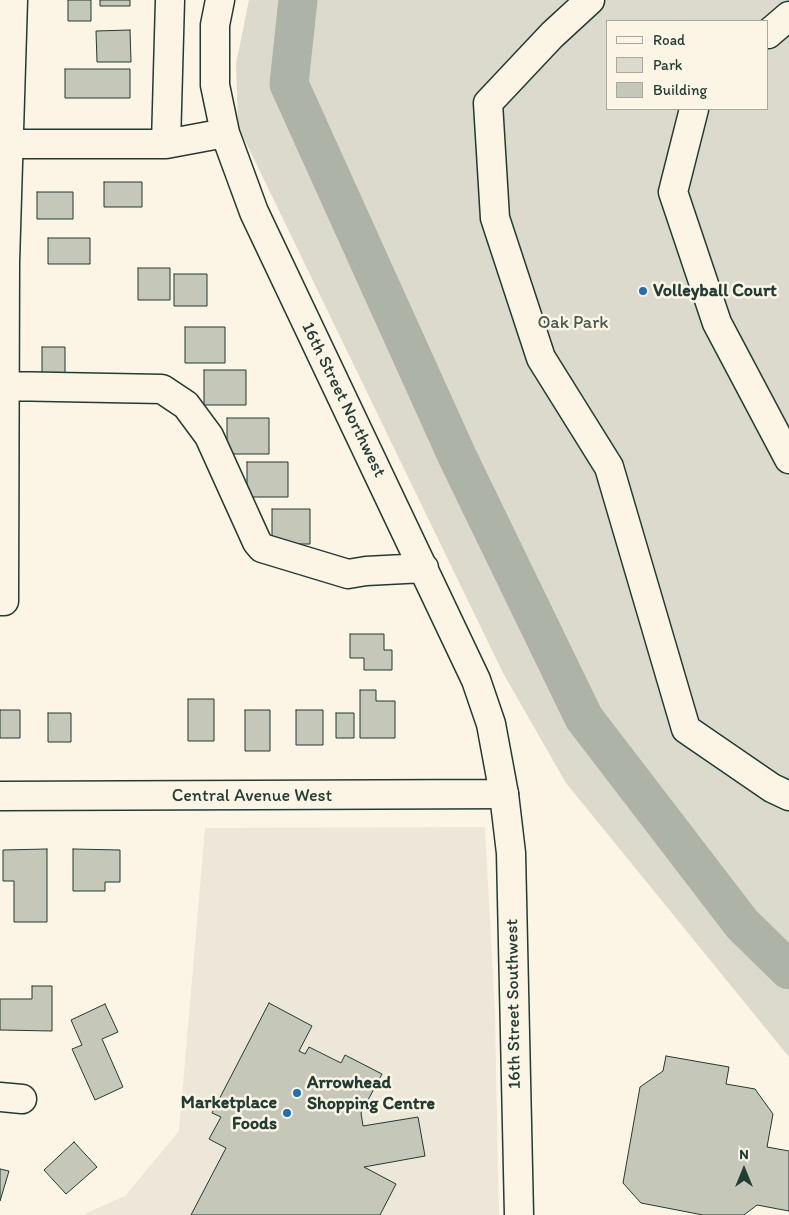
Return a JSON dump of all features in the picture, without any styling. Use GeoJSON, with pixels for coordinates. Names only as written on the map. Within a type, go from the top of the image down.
{"type":"FeatureCollection","features":[{"type":"Feature","properties":{"kind":"street"},"geometry":{"type":"LineString","coordinates":[[0,601],[4,601],[5,545],[4,144],[13,0]]}},
{"type":"Feature","properties":{"kind":"street"},"geometry":{"type":"LineString","coordinates":[[166,144],[170,0]]}},
{"type":"Feature","properties":{"kind":"street","name":"16th Street Northwest"},"geometry":{"type":"LineString","coordinates":[[220,0],[215,25],[215,85],[225,133],[254,212],[476,680],[491,724],[504,794]]}},
{"type":"Feature","properties":{"kind":"street"},"geometry":{"type":"LineString","coordinates":[[590,0],[552,35],[488,103],[494,218],[541,358],[609,467],[686,729],[772,788],[789,796]]}},
{"type":"Feature","properties":{"kind":"street"},"geometry":{"type":"LineString","coordinates":[[769,33],[789,16]]}},
{"type":"Feature","properties":{"kind":"street"},"geometry":{"type":"LineString","coordinates":[[694,110],[673,192],[717,323],[789,459]]}},
{"type":"Feature","properties":{"kind":"street"},"geometry":{"type":"LineString","coordinates":[[4,144],[166,144],[225,133]]}},
{"type":"Feature","properties":{"kind":"street"},"geometry":{"type":"LineString","coordinates":[[4,386],[162,389],[186,405],[209,436],[262,548],[348,574],[366,571],[424,568]]}},
{"type":"Feature","properties":{"kind":"street","name":"Central Avenue West"},"geometry":{"type":"LineString","coordinates":[[0,796],[504,794]]}},
{"type":"Feature","properties":{"kind":"street","name":"16th Street Southwest"},"geometry":{"type":"LineString","coordinates":[[504,794],[511,853],[519,1215]]}},
{"type":"Feature","properties":{"kind":"shaded area"},"geometry":{"type":"Polygon","coordinates":[[[485,827],[495,1015],[499,1215],[82,1215],[125,1196],[179,1131],[205,828],[485,827]]]}},
{"type":"Feature","properties":{"kind":"green space","name":"Oak Park"},"geometry":{"type":"Polygon","coordinates":[[[249,0],[789,0],[789,1057],[566,783],[503,673],[238,126],[236,64],[249,0]]]}},
{"type":"Feature","properties":{"kind":"building"},"geometry":{"type":"Polygon","coordinates":[[[68,0],[91,0],[91,21],[68,21],[68,0]]]}},
{"type":"Feature","properties":{"kind":"building"},"geometry":{"type":"Polygon","coordinates":[[[100,0],[130,0],[130,6],[100,6],[100,0]]]}},
{"type":"Feature","properties":{"kind":"building"},"geometry":{"type":"Polygon","coordinates":[[[130,30],[131,62],[97,62],[96,31],[130,30]]]}},
{"type":"Feature","properties":{"kind":"building"},"geometry":{"type":"Polygon","coordinates":[[[65,69],[130,69],[130,98],[65,98],[65,69]]]}},
{"type":"Feature","properties":{"kind":"building"},"geometry":{"type":"Polygon","coordinates":[[[104,182],[142,182],[142,207],[104,207],[104,182]]]}},
{"type":"Feature","properties":{"kind":"building"},"geometry":{"type":"Polygon","coordinates":[[[37,192],[73,192],[73,219],[37,219],[37,192]]]}},
{"type":"Feature","properties":{"kind":"building"},"geometry":{"type":"Polygon","coordinates":[[[48,238],[90,238],[90,264],[48,264],[48,238]]]}},
{"type":"Feature","properties":{"kind":"building"},"geometry":{"type":"Polygon","coordinates":[[[138,268],[170,268],[170,300],[138,300],[138,268]]]}},
{"type":"Feature","properties":{"kind":"building"},"geometry":{"type":"Polygon","coordinates":[[[174,274],[207,274],[207,306],[174,306],[174,274]]]}},
{"type":"Feature","properties":{"kind":"building"},"geometry":{"type":"Polygon","coordinates":[[[185,327],[225,327],[225,363],[185,363],[185,327]]]}},
{"type":"Feature","properties":{"kind":"building"},"geometry":{"type":"Polygon","coordinates":[[[42,347],[65,347],[65,374],[42,374],[42,347]]]}},
{"type":"Feature","properties":{"kind":"building"},"geometry":{"type":"Polygon","coordinates":[[[204,370],[246,370],[246,405],[204,405],[204,370]]]}},
{"type":"Feature","properties":{"kind":"building"},"geometry":{"type":"Polygon","coordinates":[[[227,418],[269,418],[269,454],[227,454],[227,418]]]}},
{"type":"Feature","properties":{"kind":"building"},"geometry":{"type":"Polygon","coordinates":[[[247,462],[288,462],[288,497],[247,497],[247,462]]]}},
{"type":"Feature","properties":{"kind":"building"},"geometry":{"type":"Polygon","coordinates":[[[272,509],[310,509],[310,544],[272,544],[272,509]]]}},
{"type":"Feature","properties":{"kind":"building"},"geometry":{"type":"Polygon","coordinates":[[[350,634],[384,634],[384,650],[392,650],[392,670],[364,670],[364,658],[350,658],[350,634]]]}},
{"type":"Feature","properties":{"kind":"building"},"geometry":{"type":"Polygon","coordinates":[[[360,690],[376,690],[376,701],[395,701],[395,738],[360,738],[360,690]]]}},
{"type":"Feature","properties":{"kind":"building"},"geometry":{"type":"Polygon","coordinates":[[[188,699],[214,699],[214,741],[188,741],[188,699]]]}},
{"type":"Feature","properties":{"kind":"building"},"geometry":{"type":"Polygon","coordinates":[[[0,710],[20,710],[20,738],[0,738],[0,710]]]}},
{"type":"Feature","properties":{"kind":"building"},"geometry":{"type":"Polygon","coordinates":[[[245,710],[270,710],[270,751],[245,751],[245,710]]]}},
{"type":"Feature","properties":{"kind":"building"},"geometry":{"type":"Polygon","coordinates":[[[296,710],[323,710],[323,745],[296,745],[296,710]]]}},
{"type":"Feature","properties":{"kind":"building"},"geometry":{"type":"Polygon","coordinates":[[[48,713],[71,713],[71,742],[48,742],[48,713]]]}},
{"type":"Feature","properties":{"kind":"building"},"geometry":{"type":"Polygon","coordinates":[[[336,713],[354,713],[354,738],[336,738],[336,713]]]}},
{"type":"Feature","properties":{"kind":"building"},"geometry":{"type":"Polygon","coordinates":[[[47,849],[47,922],[14,922],[14,881],[3,881],[3,850],[47,849]]]}},
{"type":"Feature","properties":{"kind":"building"},"geometry":{"type":"Polygon","coordinates":[[[73,849],[120,850],[120,882],[105,882],[105,891],[73,891],[73,849]]]}},
{"type":"Feature","properties":{"kind":"building"},"geometry":{"type":"Polygon","coordinates":[[[32,986],[52,986],[52,1031],[0,1030],[0,999],[32,999],[32,986]]]}},
{"type":"Feature","properties":{"kind":"building","name":"Arrowhead Shopping Centre"},"geometry":{"type":"Polygon","coordinates":[[[269,1003],[312,1026],[299,1051],[305,1054],[309,1047],[341,1063],[345,1055],[382,1074],[361,1113],[363,1126],[418,1117],[425,1156],[364,1167],[396,1184],[380,1215],[191,1215],[226,1148],[209,1139],[221,1117],[212,1113],[269,1003]]]}},
{"type":"Feature","properties":{"kind":"building"},"geometry":{"type":"Polygon","coordinates":[[[105,1004],[118,1032],[102,1039],[123,1087],[95,1100],[72,1049],[82,1045],[71,1020],[105,1004]]]}},
{"type":"Feature","properties":{"kind":"building"},"geometry":{"type":"Polygon","coordinates":[[[666,1056],[729,1067],[726,1084],[755,1089],[773,1114],[767,1147],[789,1151],[789,1211],[757,1205],[744,1215],[703,1215],[641,1203],[623,1183],[640,1087],[663,1071],[666,1056]]]}},
{"type":"Feature","properties":{"kind":"building"},"geometry":{"type":"Polygon","coordinates":[[[74,1142],[97,1167],[66,1194],[44,1170],[74,1142]]]}},
{"type":"Feature","properties":{"kind":"building"},"geometry":{"type":"Polygon","coordinates":[[[0,1169],[9,1171],[0,1201],[0,1169]]]}},
{"type":"Feature","properties":{"kind":"waterway"},"geometry":{"type":"LineString","coordinates":[[298,0],[289,84],[458,458],[584,718],[742,924],[789,970]]}},
{"type":"Feature","properties":{"kind":"place","name":"Volleyball Court"},"geometry":{"type":"Point","coordinates":[643,291]}},
{"type":"Feature","properties":{"kind":"place","name":"Arrowhead Shopping Centre"},"geometry":{"type":"Point","coordinates":[297,1093]}},
{"type":"Feature","properties":{"kind":"place","name":"Marketplace Foods"},"geometry":{"type":"Point","coordinates":[287,1113]}}]}
